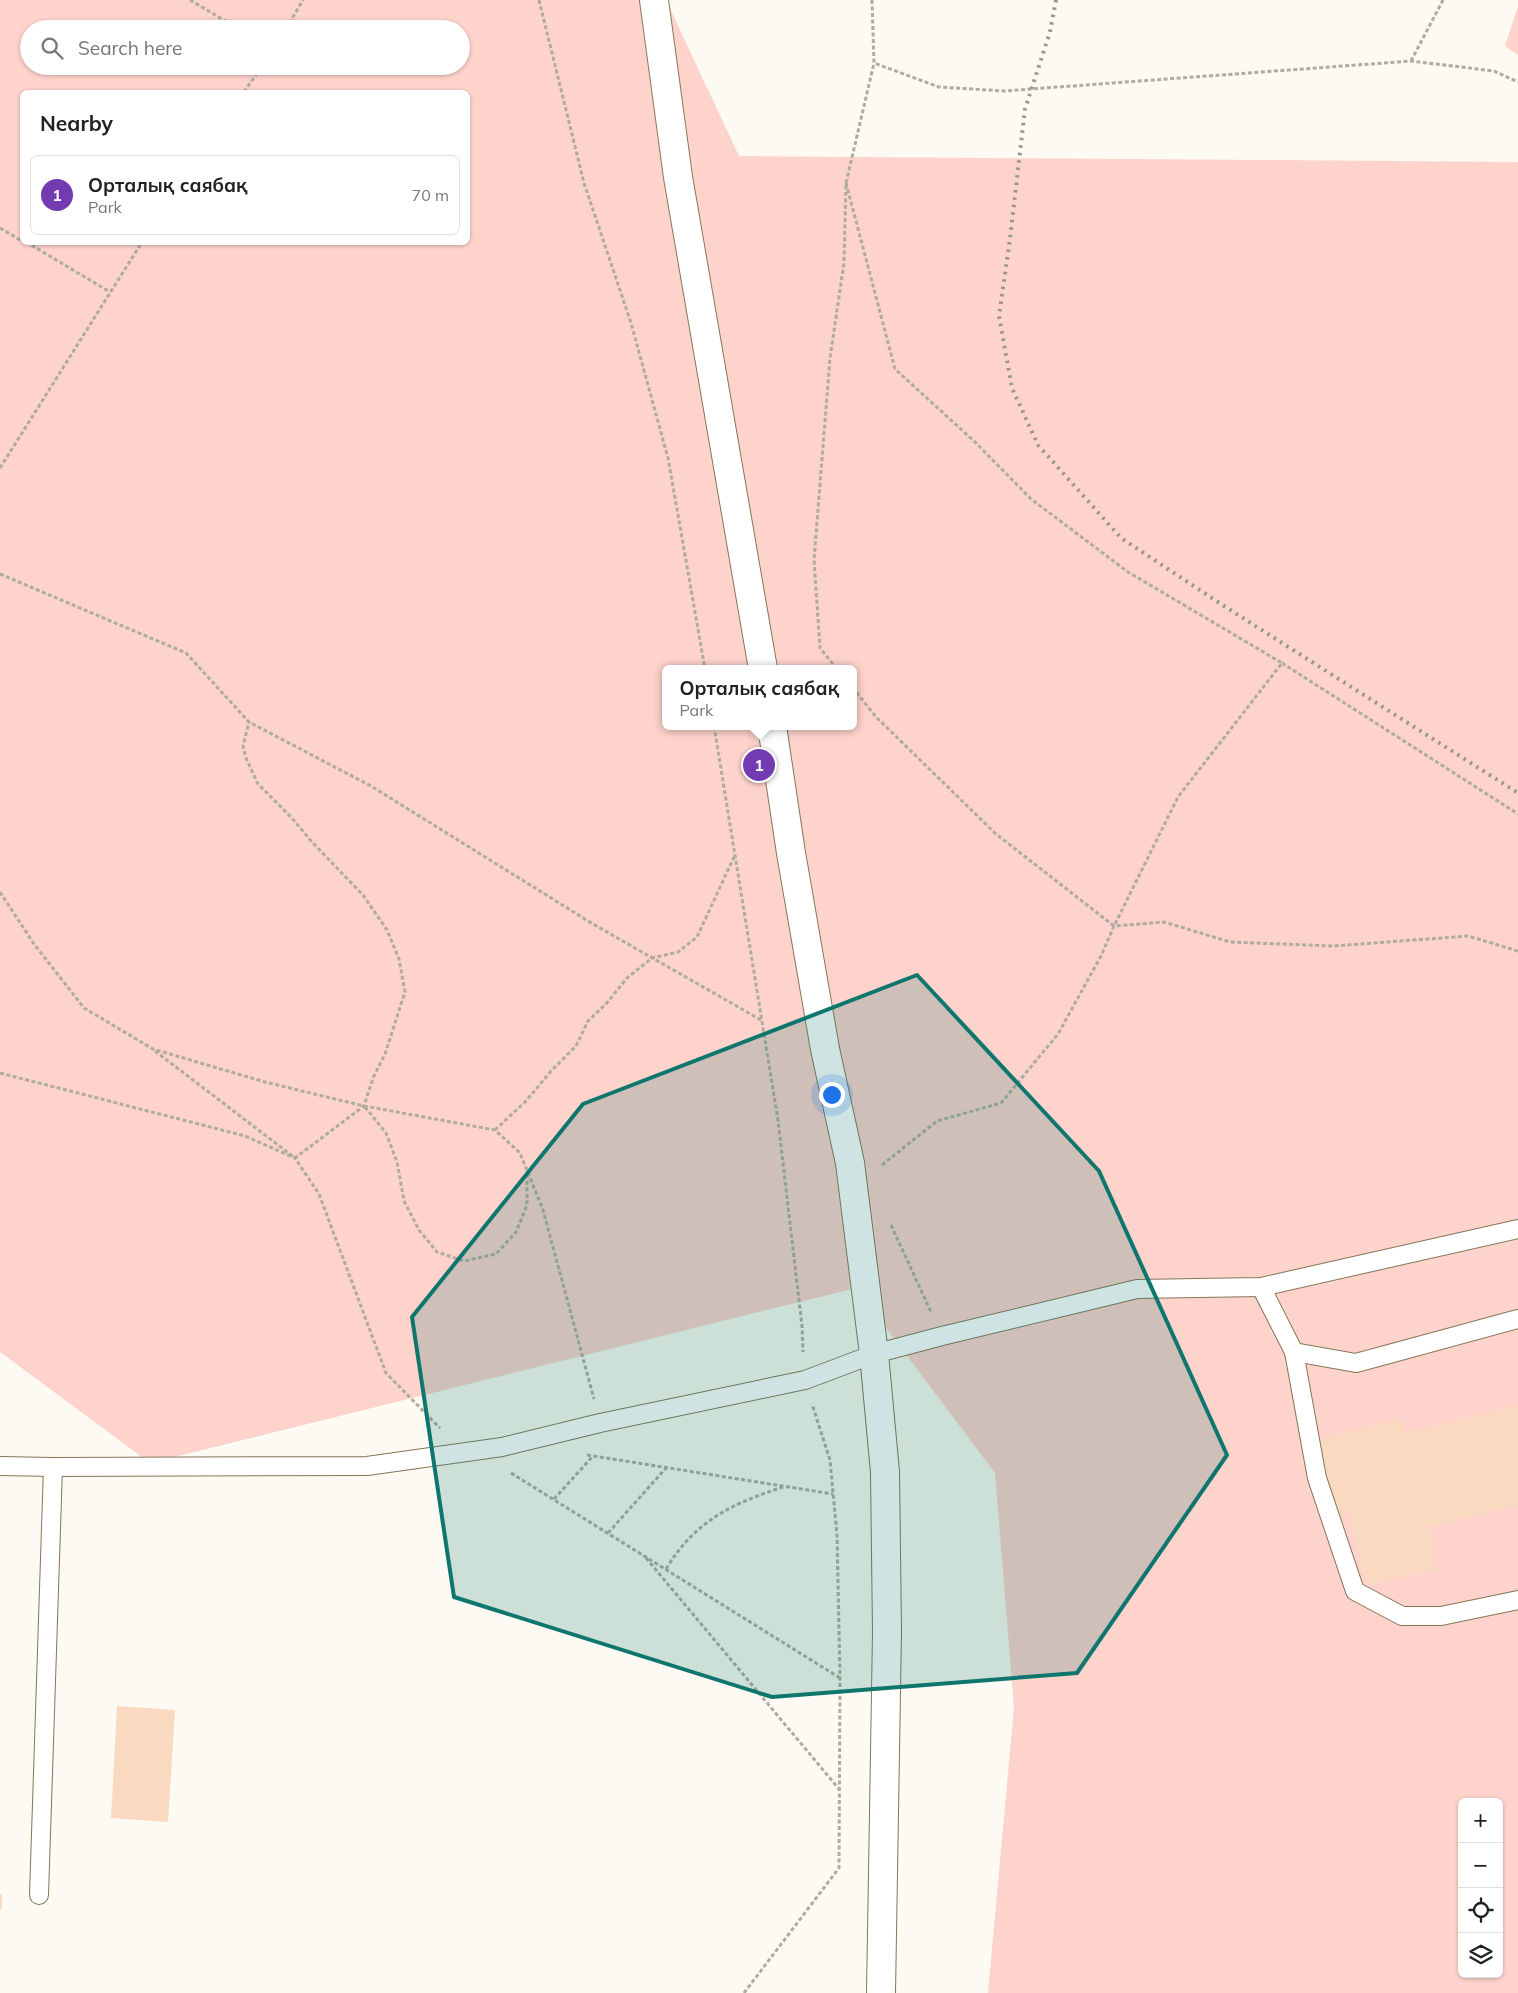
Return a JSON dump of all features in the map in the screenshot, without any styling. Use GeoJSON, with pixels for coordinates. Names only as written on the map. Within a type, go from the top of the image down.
{"type":"FeatureCollection","features":[{"type":"Feature","properties":{"kind":"main road"},"geometry":{"type":"LineString","coordinates":[[654,0],[678,177],[762,665]]}},
{"type":"Feature","properties":{"kind":"main road"},"geometry":{"type":"LineString","coordinates":[[773,730],[821,1029],[850,1163],[874,1354],[886,1482],[881,1993]]}},
{"type":"Feature","properties":{"kind":"lane"},"geometry":{"type":"LineString","coordinates":[[0,1466],[368,1466],[502,1447],[600,1423],[805,1380],[874,1354],[1137,1289],[1261,1287],[1518,1230]]}},
{"type":"Feature","properties":{"kind":"lane"},"geometry":{"type":"LineString","coordinates":[[1261,1287],[1294,1352],[1317,1478],[1355,1591],[1402,1616],[1441,1616],[1518,1600]]}},
{"type":"Feature","properties":{"kind":"lane"},"geometry":{"type":"LineString","coordinates":[[1294,1352],[1356,1363],[1518,1319]]}},
{"type":"Feature","properties":{"kind":"lane"},"geometry":{"type":"LineString","coordinates":[[40,1895],[54,1467]]}},
{"type":"Feature","properties":{"kind":"path"},"geometry":{"type":"LineString","coordinates":[[190,0],[224,20]]}},
{"type":"Feature","properties":{"kind":"path"},"geometry":{"type":"LineString","coordinates":[[291,20],[303,0]]}},
{"type":"Feature","properties":{"kind":"path"},"geometry":{"type":"LineString","coordinates":[[539,0],[584,183],[631,323],[668,458],[704,665]]}},
{"type":"Feature","properties":{"kind":"path"},"geometry":{"type":"LineString","coordinates":[[834,665],[820,648],[814,560],[830,358],[844,263],[846,183],[874,63],[872,0]]}},
{"type":"Feature","properties":{"kind":"path"},"geometry":{"type":"LineString","coordinates":[[1411,61],[1443,0]]}},
{"type":"Feature","properties":{"kind":"path"},"geometry":{"type":"LineString","coordinates":[[874,63],[939,87],[1004,92],[1411,61],[1494,71],[1518,82]]}},
{"type":"Feature","properties":{"kind":"path"},"geometry":{"type":"LineString","coordinates":[[245,90],[256,75]]}},
{"type":"Feature","properties":{"kind":"path"},"geometry":{"type":"LineString","coordinates":[[846,183],[895,369],[975,442],[1031,499],[1128,572],[1282,664],[1518,814]]}},
{"type":"Feature","properties":{"kind":"path"},"geometry":{"type":"LineString","coordinates":[[0,228],[20,240]]}},
{"type":"Feature","properties":{"kind":"path"},"geometry":{"type":"LineString","coordinates":[[29,245],[110,292]]}},
{"type":"Feature","properties":{"kind":"path"},"geometry":{"type":"LineString","coordinates":[[0,468],[140,245]]}},
{"type":"Feature","properties":{"kind":"path"},"geometry":{"type":"LineString","coordinates":[[0,574],[186,653],[249,722],[371,786],[593,924],[762,1020]]}},
{"type":"Feature","properties":{"kind":"path"},"geometry":{"type":"LineString","coordinates":[[883,1173],[882,1165],[937,1121],[1001,1103],[1058,1034],[1101,956],[1178,797],[1282,664]]}},
{"type":"Feature","properties":{"kind":"path"},"geometry":{"type":"LineString","coordinates":[[857,693],[876,717],[996,834],[1114,926],[1164,922],[1230,942],[1333,946],[1468,936],[1518,950]]}},
{"type":"Feature","properties":{"kind":"path"},"geometry":{"type":"LineString","coordinates":[[249,722],[243,746],[246,758],[258,784],[363,895],[387,930],[399,959],[405,992],[385,1054],[373,1078],[364,1106],[295,1158]]}},
{"type":"Feature","properties":{"kind":"path"},"geometry":{"type":"LineString","coordinates":[[715,730],[778,1120],[802,1326],[805,1380],[830,1460],[837,1534],[840,1678],[839,1868],[744,1993]]}},
{"type":"Feature","properties":{"kind":"path"},"geometry":{"type":"LineString","coordinates":[[495,1130],[526,1101],[551,1071],[576,1046],[588,1021],[606,1004],[627,978],[652,958],[678,952],[697,937],[734,855]]}},
{"type":"Feature","properties":{"kind":"path"},"geometry":{"type":"LineString","coordinates":[[0,892],[34,944],[84,1008],[153,1049],[295,1158],[319,1194],[386,1373],[439,1428],[840,1678]]}},
{"type":"Feature","properties":{"kind":"path"},"geometry":{"type":"LineString","coordinates":[[153,1049],[265,1082],[364,1106],[495,1130],[520,1153],[543,1210],[600,1423]]}},
{"type":"Feature","properties":{"kind":"path"},"geometry":{"type":"LineString","coordinates":[[0,1073],[245,1136],[295,1158]]}},
{"type":"Feature","properties":{"kind":"path"},"geometry":{"type":"LineString","coordinates":[[364,1106],[386,1133],[397,1162],[404,1201],[419,1230],[436,1252],[464,1261],[496,1254],[516,1232],[527,1205],[526,1168]]}},
{"type":"Feature","properties":{"kind":"path"},"geometry":{"type":"LineString","coordinates":[[891,1224],[942,1336]]}},
{"type":"Feature","properties":{"kind":"path"},"geometry":{"type":"LineString","coordinates":[[584,1454],[833,1494]]}},
{"type":"Feature","properties":{"kind":"path"},"geometry":{"type":"LineString","coordinates":[[554,1499],[594,1456]]}},
{"type":"Feature","properties":{"kind":"path"},"geometry":{"type":"LineString","coordinates":[[608,1533],[667,1467]]}},
{"type":"Feature","properties":{"kind":"path"},"geometry":{"type":"LineString","coordinates":[[666,1569],[674,1555],[690,1537],[714,1516],[758,1495],[785,1486]]}},
{"type":"Feature","properties":{"kind":"path"},"geometry":{"type":"LineString","coordinates":[[644,1555],[840,1790]]}},
{"type":"Feature","properties":{"kind":"highlighted area"},"geometry":{"type":"Polygon","coordinates":[[[917,975],[1099,1171],[1227,1455],[1077,1673],[772,1697],[454,1597],[412,1317],[583,1104],[917,975]]]}},
{"type":"Feature","properties":{"kind":"shaded area"},"geometry":{"type":"Polygon","coordinates":[[[0,0],[666,0],[739,156],[1518,162],[1518,1993],[988,1993],[1014,1708],[995,1473],[856,1288],[150,1463],[0,1352],[0,0]]]}},
{"type":"Feature","properties":{"kind":"shaded area"},"geometry":{"type":"Polygon","coordinates":[[[1518,6],[1518,55],[1505,46],[1518,6]]]}},
{"type":"Feature","properties":{"kind":"building"},"geometry":{"type":"Polygon","coordinates":[[[1518,1405],[1518,1505],[1428,1527],[1437,1569],[1367,1585],[1349,1512],[1338,1515],[1317,1439],[1402,1418],[1405,1433],[1518,1405]]]}},
{"type":"Feature","properties":{"kind":"building"},"geometry":{"type":"Polygon","coordinates":[[[117,1706],[175,1710],[168,1822],[111,1818],[117,1706]]]}},
{"type":"Feature","properties":{"kind":"building"},"geometry":{"type":"Polygon","coordinates":[[[0,1894],[2,1894],[2,1909],[0,1909],[0,1894]]]}},
{"type":"Feature","properties":{"kind":"railway"},"geometry":{"type":"LineString","coordinates":[[1056,0],[1050,32],[1025,109],[999,316],[1012,388],[1038,445],[1121,538],[1224,606],[1518,793]]}},
{"type":"Feature","properties":{"kind":"place","name":"Орталық саябақ"},"geometry":{"type":"Point","coordinates":[759,765]}}]}
